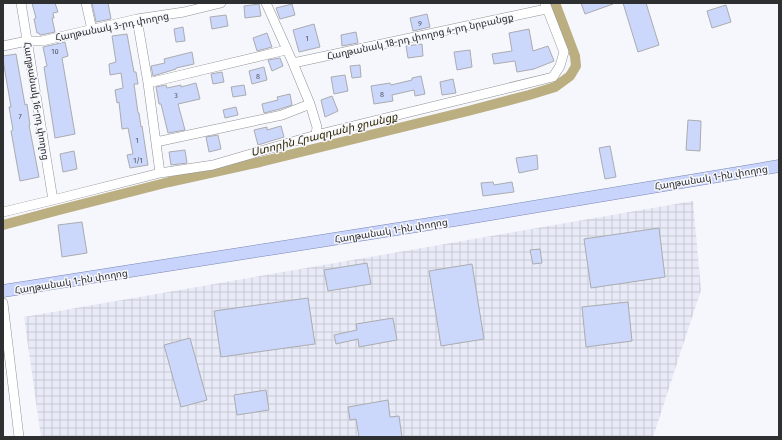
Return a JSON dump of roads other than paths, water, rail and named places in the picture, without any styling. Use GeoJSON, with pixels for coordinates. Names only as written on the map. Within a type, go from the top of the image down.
{"type":"FeatureCollection","features":[{"type":"Feature","properties":{"kind":"main road","name":"Հաղթանակ 1-ին փողոց"},"geometry":{"type":"LineString","coordinates":[[3,291],[461,219],[779,166]]}},
{"type":"Feature","properties":{"kind":"street","name":"Հաղթանակ 16-րդ փողոց"},"geometry":{"type":"LineString","coordinates":[[21,3],[53,200]]}},
{"type":"Feature","properties":{"kind":"street"},"geometry":{"type":"LineString","coordinates":[[86,3],[92,30]]}},
{"type":"Feature","properties":{"kind":"street","name":"Հաղթանակ 3-րդ փողոց"},"geometry":{"type":"LineString","coordinates":[[3,46],[28,41],[42,41],[137,20],[183,8],[221,3]]}},
{"type":"Feature","properties":{"kind":"street"},"geometry":{"type":"LineString","coordinates":[[266,3],[310,104],[317,127],[316,135]]}},
{"type":"Feature","properties":{"kind":"street"},"geometry":{"type":"LineString","coordinates":[[3,212],[160,173],[212,165],[316,135],[553,77],[560,66],[564,52],[546,6]]}},
{"type":"Feature","properties":{"kind":"street","name":"Հաղթանակ 18-րդ փողոց 4-րդ նրբանցք"},"geometry":{"type":"LineString","coordinates":[[293,63],[546,6]]}},
{"type":"Feature","properties":{"kind":"street"},"geometry":{"type":"LineString","coordinates":[[137,20],[148,83],[160,173]]}},
{"type":"Feature","properties":{"kind":"street"},"geometry":{"type":"LineString","coordinates":[[148,83],[286,50]]}},
{"type":"Feature","properties":{"kind":"street"},"geometry":{"type":"LineString","coordinates":[[156,142],[282,115],[310,104]]}},
{"type":"Feature","properties":{"kind":"street"},"geometry":{"type":"LineString","coordinates":[[3,303],[19,437]]}},
{"type":"Feature","properties":{"kind":"waterway","name":"Ստորին Հրազդանի ջրանցք"},"geometry":{"type":"LineString","coordinates":[[3,225],[169,182],[260,162],[468,111],[555,87],[570,76],[576,66],[575,56],[555,3]]}}]}
